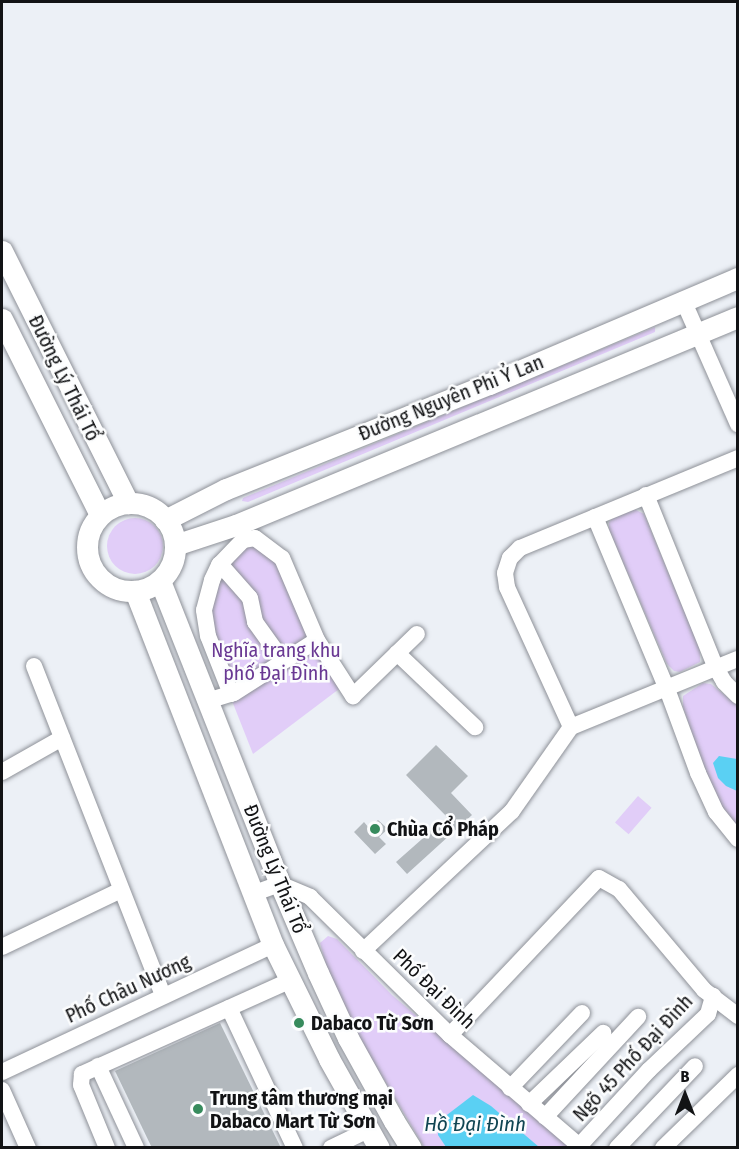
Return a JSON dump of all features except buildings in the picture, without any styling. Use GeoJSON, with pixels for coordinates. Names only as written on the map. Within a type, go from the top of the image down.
{"type":"FeatureCollection","features":[{"type":"Feature","properties":{"kind":"main road","name":"Đường Lý Thái Tổ"},"geometry":{"type":"LineString","coordinates":[[2,251],[128,503]]}},
{"type":"Feature","properties":{"kind":"main road","name":"Đường Nguyên Phi Ỷ Lan"},"geometry":{"type":"LineString","coordinates":[[165,520],[226,489],[489,384],[738,278]]}},
{"type":"Feature","properties":{"kind":"main road","name":"Đường Nguyên Phi Ỷ Lan"},"geometry":{"type":"LineString","coordinates":[[175,545],[236,525],[738,317]]}},
{"type":"Feature","properties":{"kind":"main road","name":"Đường Lý Thái Tổ"},"geometry":{"type":"LineString","coordinates":[[2,320],[100,515]]}},
{"type":"Feature","properties":{"kind":"main road"},"geometry":{"type":"LineString","coordinates":[[128,503],[146,506],[165,520],[173,534],[175,545],[172,563],[160,581],[135,591],[109,586],[90,566],[87,539],[100,515],[113,507],[128,503]]}},
{"type":"Feature","properties":{"kind":"main road","name":"Đường Lý Thái Tổ"},"geometry":{"type":"LineString","coordinates":[[160,581],[280,884],[348,1038],[408,1146]]}},
{"type":"Feature","properties":{"kind":"main road","name":"Đường Lý Thái Tổ"},"geometry":{"type":"LineString","coordinates":[[135,591],[273,945],[373,1139]]}},
{"type":"Feature","properties":{"kind":"street"},"geometry":{"type":"LineString","coordinates":[[683,300],[738,424]]}},
{"type":"Feature","properties":{"kind":"street"},"geometry":{"type":"LineString","coordinates":[[571,727],[507,587],[506,565],[515,552],[738,455]]}},
{"type":"Feature","properties":{"kind":"street"},"geometry":{"type":"LineString","coordinates":[[646,495],[716,668],[724,682],[738,696]]}},
{"type":"Feature","properties":{"kind":"street"},"geometry":{"type":"LineString","coordinates":[[595,517],[667,689],[698,774],[716,812],[735,835]]}},
{"type":"Feature","properties":{"kind":"street"},"geometry":{"type":"LineString","coordinates":[[231,694],[205,625],[205,602],[220,564],[230,552],[249,537],[255,538],[279,554],[286,563],[317,639],[353,696],[417,634]]}},
{"type":"Feature","properties":{"kind":"street"},"geometry":{"type":"LineString","coordinates":[[220,564],[250,598],[255,622],[283,661]]}},
{"type":"Feature","properties":{"kind":"street"},"geometry":{"type":"LineString","coordinates":[[207,701],[231,694],[317,639]]}},
{"type":"Feature","properties":{"kind":"street"},"geometry":{"type":"LineString","coordinates":[[397,653],[474,727]]}},
{"type":"Feature","properties":{"kind":"street"},"geometry":{"type":"LineString","coordinates":[[363,951],[512,811],[571,727],[738,659]]}},
{"type":"Feature","properties":{"kind":"street"},"geometry":{"type":"LineString","coordinates":[[34,666],[162,996]]}},
{"type":"Feature","properties":{"kind":"street"},"geometry":{"type":"LineString","coordinates":[[2,772],[62,738]]}},
{"type":"Feature","properties":{"kind":"street"},"geometry":{"type":"LineString","coordinates":[[450,1035],[599,878],[613,885],[631,902],[674,955],[713,996],[738,1016]]}},
{"type":"Feature","properties":{"kind":"street"},"geometry":{"type":"LineString","coordinates":[[252,894],[280,884]]}},
{"type":"Feature","properties":{"kind":"street","name":"Phố Đại Đình"},"geometry":{"type":"LineString","coordinates":[[280,884],[310,897],[450,1035],[581,1146]]}},
{"type":"Feature","properties":{"kind":"street"},"geometry":{"type":"LineString","coordinates":[[2,947],[121,890]]}},
{"type":"Feature","properties":{"kind":"street","name":"Phố Châu Nương"},"geometry":{"type":"LineString","coordinates":[[2,1072],[273,945]]}},
{"type":"Feature","properties":{"kind":"street"},"geometry":{"type":"LineString","coordinates":[[107,1148],[80,1082],[82,1074],[291,980]]}},
{"type":"Feature","properties":{"kind":"street","name":"Ngõ 45 Phố Đại Đình"},"geometry":{"type":"LineString","coordinates":[[581,1146],[649,1070],[708,1014],[713,996]]}},
{"type":"Feature","properties":{"kind":"street"},"geometry":{"type":"LineString","coordinates":[[229,1008],[295,1148]]}},
{"type":"Feature","properties":{"kind":"street"},"geometry":{"type":"LineString","coordinates":[[510,1088],[582,1012]]}},
{"type":"Feature","properties":{"kind":"street"},"geometry":{"type":"LineString","coordinates":[[545,1117],[638,1017]]}},
{"type":"Feature","properties":{"kind":"street"},"geometry":{"type":"LineString","coordinates":[[530,1104],[603,1033]]}},
{"type":"Feature","properties":{"kind":"street"},"geometry":{"type":"LineString","coordinates":[[98,1066],[136,1148]]}},
{"type":"Feature","properties":{"kind":"street"},"geometry":{"type":"LineString","coordinates":[[617,1148],[695,1066]]}},
{"type":"Feature","properties":{"kind":"street"},"geometry":{"type":"LineString","coordinates":[[663,1148],[738,1075]]}},
{"type":"Feature","properties":{"kind":"street"},"geometry":{"type":"LineString","coordinates":[[2,1090],[28,1148]]}},
{"type":"Feature","properties":{"kind":"street"},"geometry":{"type":"LineString","coordinates":[[331,1148],[373,1139]]}},
{"type":"Feature","properties":{"kind":"green space"},"geometry":{"type":"Polygon","coordinates":[[[655,327],[655,332],[248,502],[242,501],[243,498],[655,327]]]}},
{"type":"Feature","properties":{"kind":"green space"},"geometry":{"type":"Polygon","coordinates":[[[634,509],[644,514],[700,649],[700,662],[680,672],[674,671],[667,664],[609,530],[609,522],[612,519],[634,509]]]}},
{"type":"Feature","properties":{"kind":"green space"},"geometry":{"type":"Polygon","coordinates":[[[130,518],[140,518],[155,526],[161,535],[163,546],[161,557],[155,566],[140,574],[130,574],[119,569],[112,562],[107,551],[107,541],[112,530],[119,523],[130,518]]]}},
{"type":"Feature","properties":{"kind":"green space","name":"Nghĩa trang khu phố Đại Đình"},"geometry":{"type":"Polygon","coordinates":[[[245,536],[285,555],[347,683],[253,754],[204,630],[231,546],[245,536]]]}},
{"type":"Feature","properties":{"kind":"green space"},"geometry":{"type":"Polygon","coordinates":[[[703,683],[711,684],[737,705],[737,825],[721,806],[701,759],[683,707],[683,696],[703,683]]]}},
{"type":"Feature","properties":{"kind":"green space"},"geometry":{"type":"Polygon","coordinates":[[[638,796],[652,808],[629,834],[615,822],[638,796]]]}},
{"type":"Feature","properties":{"kind":"green space"},"geometry":{"type":"Polygon","coordinates":[[[328,936],[337,939],[392,995],[571,1147],[424,1147],[367,1051],[327,969],[320,943],[328,936]]]}},
{"type":"Feature","properties":{"kind":"water"},"geometry":{"type":"Polygon","coordinates":[[[719,756],[737,759],[737,791],[726,786],[718,778],[713,763],[719,756]]]}},
{"type":"Feature","properties":{"kind":"water","name":"Hồ Đại Đình"},"geometry":{"type":"Polygon","coordinates":[[[473,1095],[491,1106],[539,1147],[446,1147],[438,1135],[439,1121],[473,1095]]]}},
{"type":"Feature","properties":{"kind":"place","name":"Chùa Cổ Pháp"},"geometry":{"type":"Point","coordinates":[375,829]}},
{"type":"Feature","properties":{"kind":"place","name":"Dabaco Từ Sơn"},"geometry":{"type":"Point","coordinates":[299,1023]}},
{"type":"Feature","properties":{"kind":"place","name":"Trung tâm thương mại Dabaco Mart Từ Sơn"},"geometry":{"type":"Point","coordinates":[198,1109]}}]}
